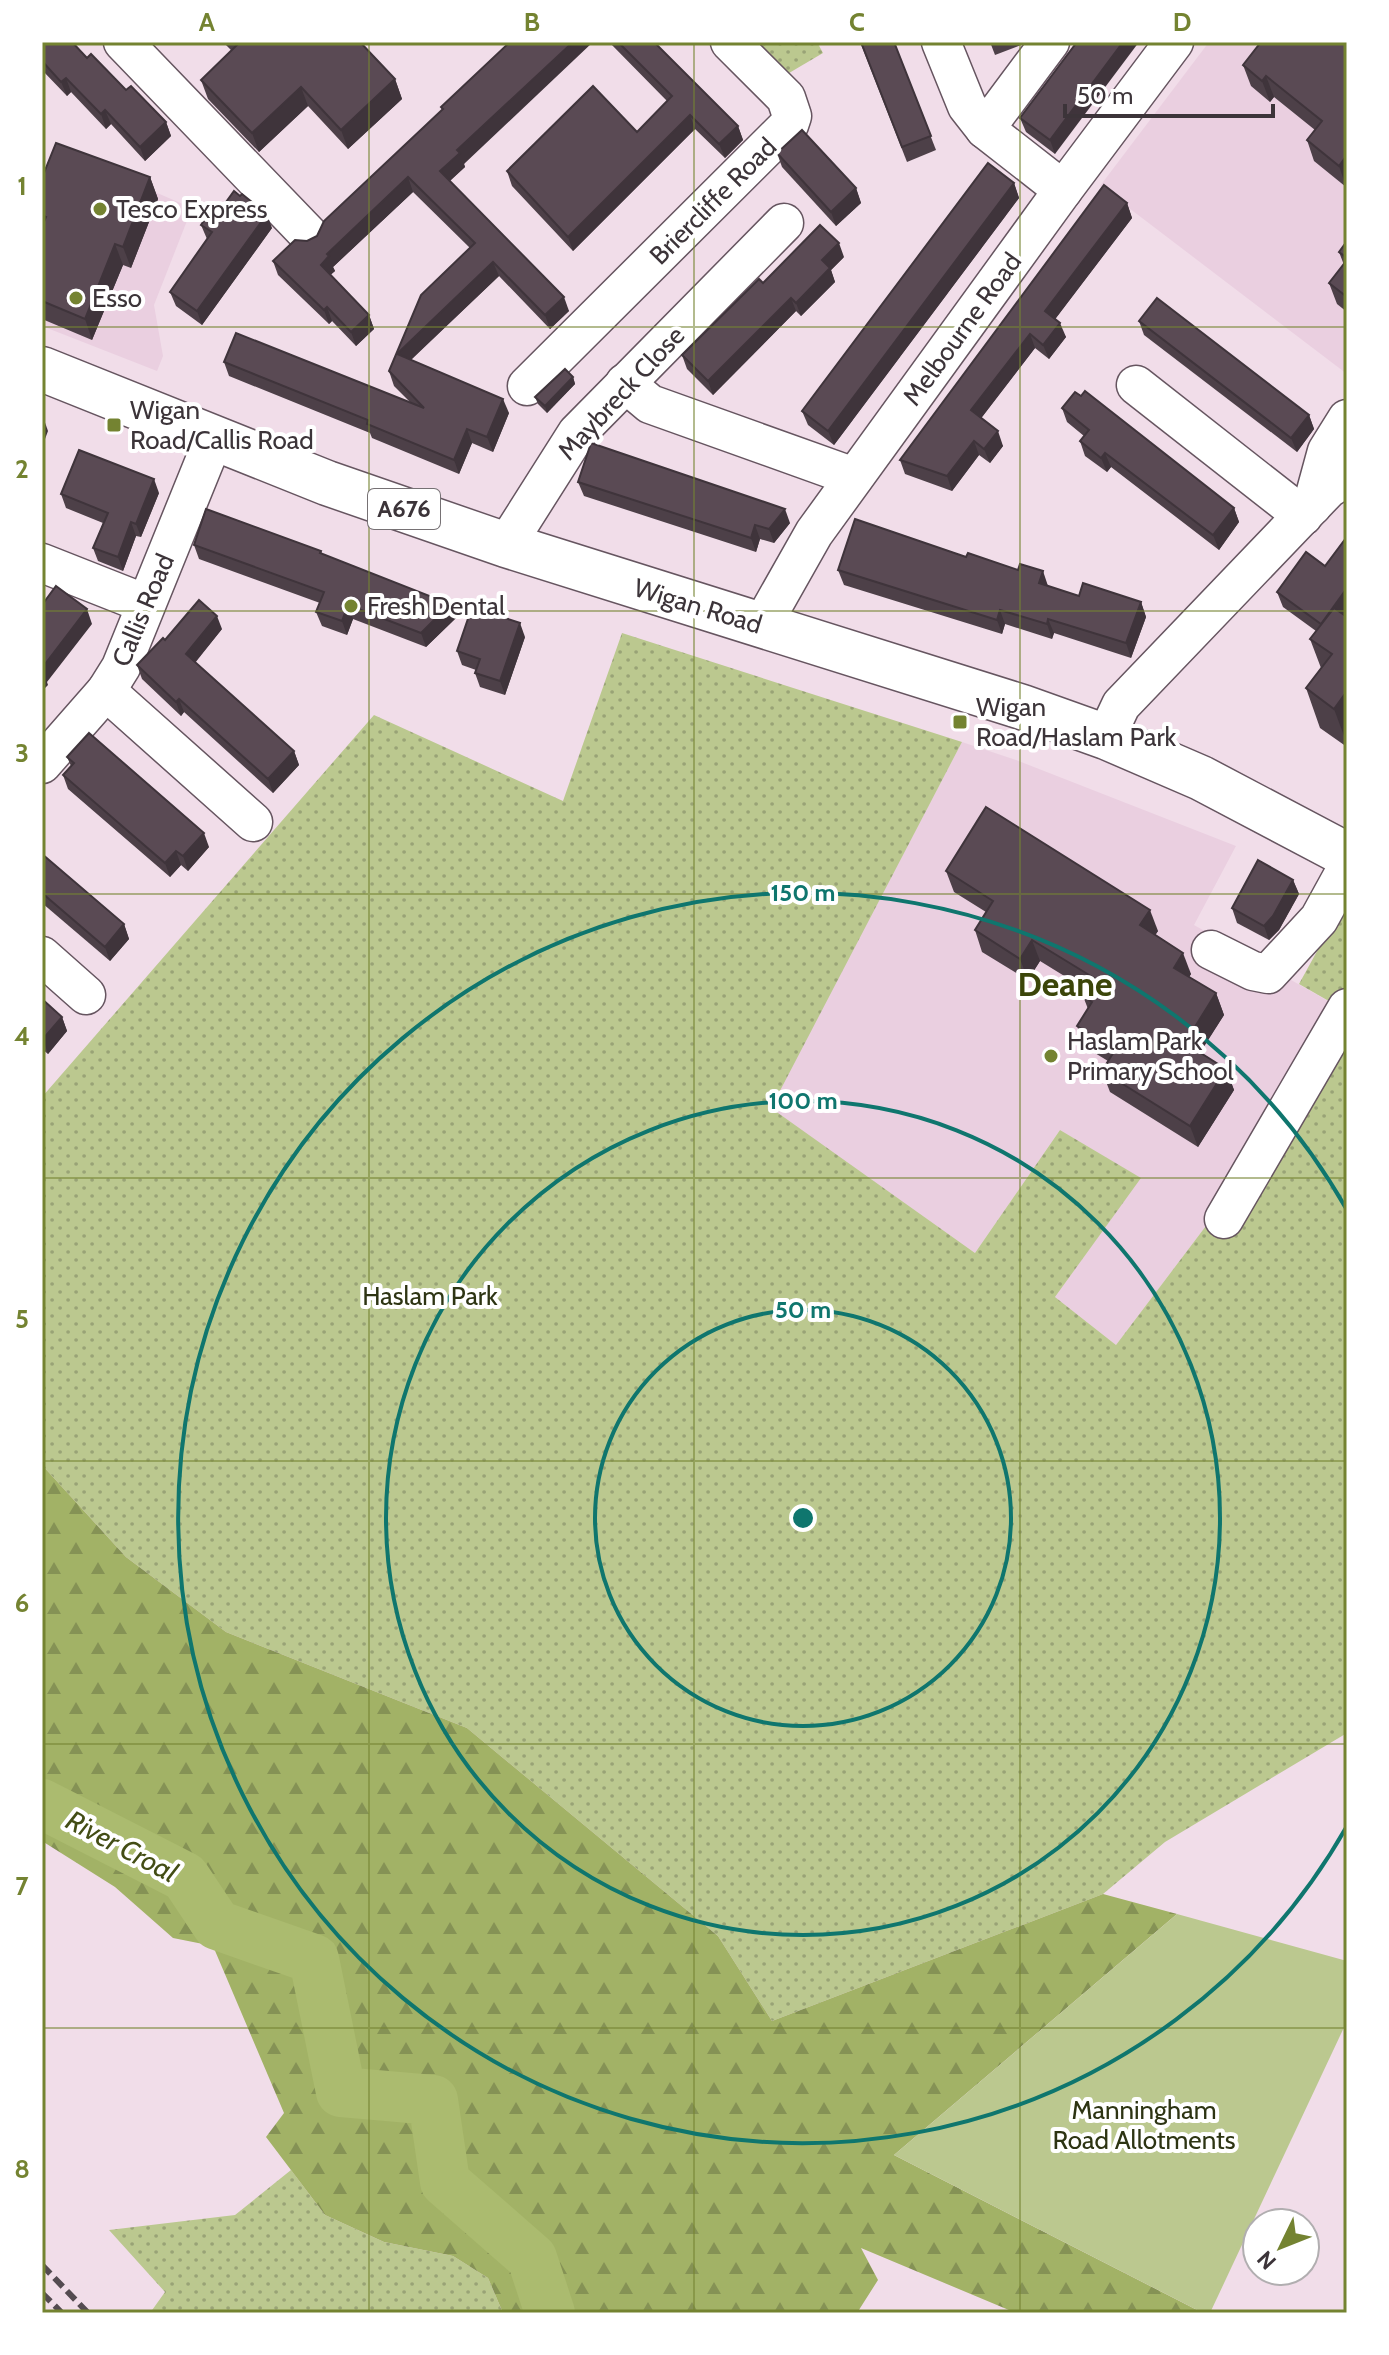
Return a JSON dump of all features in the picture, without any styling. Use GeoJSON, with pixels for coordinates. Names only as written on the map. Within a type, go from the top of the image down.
{"type":"FeatureCollection","features":[{"type":"Feature","properties":{"kind":"main road","name":"Wigan Road"},"geometry":{"type":"LineString","coordinates":[[42,369],[327,483],[506,545],[1022,707],[1106,737],[1201,778],[1347,855]]}},
{"type":"Feature","properties":{"kind":"street"},"geometry":{"type":"LineString","coordinates":[[123,42],[183,86],[308,234]]}},
{"type":"Feature","properties":{"kind":"street","name":"Briercliffe Road"},"geometry":{"type":"LineString","coordinates":[[527,386],[604,328],[789,125],[792,116],[786,98],[730,42]]}},
{"type":"Feature","properties":{"kind":"street"},"geometry":{"type":"LineString","coordinates":[[941,42],[967,106],[985,129],[1063,190]]}},
{"type":"Feature","properties":{"kind":"street"},"geometry":{"type":"LineString","coordinates":[[985,129],[1050,42]]}},
{"type":"Feature","properties":{"kind":"street","name":"Melbourne Road"},"geometry":{"type":"LineString","coordinates":[[762,625],[814,533],[1174,42]]}},
{"type":"Feature","properties":{"kind":"street","name":"Maybreck Close"},"geometry":{"type":"LineString","coordinates":[[506,545],[566,445],[625,383],[764,264],[784,223]]}},
{"type":"Feature","properties":{"kind":"street"},"geometry":{"type":"LineString","coordinates":[[625,383],[650,404],[854,477]]}},
{"type":"Feature","properties":{"kind":"street"},"geometry":{"type":"LineString","coordinates":[[1136,385],[1308,511]]}},
{"type":"Feature","properties":{"kind":"street"},"geometry":{"type":"LineString","coordinates":[[1308,511],[1327,451],[1347,419]]}},
{"type":"Feature","properties":{"kind":"street","name":"Callis Road"},"geometry":{"type":"LineString","coordinates":[[42,764],[106,691],[121,667],[214,438]]}},
{"type":"Feature","properties":{"kind":"street"},"geometry":{"type":"LineString","coordinates":[[1106,737],[1121,705],[1328,489],[1347,477]]}},
{"type":"Feature","properties":{"kind":"street"},"geometry":{"type":"LineString","coordinates":[[42,563],[146,604]]}},
{"type":"Feature","properties":{"kind":"street"},"geometry":{"type":"LineString","coordinates":[[106,691],[253,822]]}},
{"type":"Feature","properties":{"kind":"street"},"geometry":{"type":"LineString","coordinates":[[1211,950],[1253,971],[1268,974],[1319,919],[1347,868]]}},
{"type":"Feature","properties":{"kind":"street"},"geometry":{"type":"LineString","coordinates":[[42,956],[86,995]]}},
{"type":"Feature","properties":{"kind":"street"},"geometry":{"type":"LineString","coordinates":[[1224,1219],[1347,1008]]}},
{"type":"Feature","properties":{"kind":"shaded area"},"geometry":{"type":"Polygon","coordinates":[[[1209,42],[1347,42],[1347,374],[1100,186],[1209,42]]]}},
{"type":"Feature","properties":{"kind":"shaded area"},"geometry":{"type":"Polygon","coordinates":[[[69,155],[192,208],[154,305],[163,356],[157,371],[42,326],[42,185],[69,155]]]}},
{"type":"Feature","properties":{"kind":"shaded area","name":"Haslam Park Primary School"},"geometry":{"type":"Polygon","coordinates":[[[962,742],[1236,846],[1194,925],[1335,1005],[1218,1210],[1116,1345],[1055,1297],[1140,1178],[1060,1130],[975,1253],[770,1108],[962,742]]]}},
{"type":"Feature","properties":{"kind":"green space"},"geometry":{"type":"Polygon","coordinates":[[[749,42],[817,42],[823,53],[784,76],[749,42]]]}},
{"type":"Feature","properties":{"kind":"green space","name":"Haslam Park"},"geometry":{"type":"Polygon","coordinates":[[[622,633],[962,742],[771,1108],[975,1253],[1060,1130],[1141,1178],[1055,1297],[1116,1345],[1218,1210],[1334,1004],[1299,984],[1343,904],[1347,906],[1347,1733],[1165,1842],[1103,1894],[772,2021],[718,1936],[467,1728],[226,1632],[126,1557],[42,1465],[42,1097],[374,715],[563,801],[622,633]]]}},
{"type":"Feature","properties":{"kind":"green space"},"geometry":{"type":"Polygon","coordinates":[[[42,1465],[126,1557],[226,1632],[467,1728],[718,1936],[772,2021],[1103,1894],[1177,1914],[894,2155],[1203,2313],[1016,2313],[861,2248],[878,2280],[857,2313],[503,2313],[488,2278],[453,2256],[384,2242],[325,2215],[266,2137],[284,2113],[213,1946],[173,1938],[115,1887],[42,1841],[42,1465]]]}},
{"type":"Feature","properties":{"kind":"green space","name":"Manningham Road Allotments"},"geometry":{"type":"Polygon","coordinates":[[[1177,1914],[1347,1961],[1347,2021],[1260,2207],[1241,2207],[1241,2247],[1210,2313],[1203,2313],[894,2155],[1177,1914]]]}},
{"type":"Feature","properties":{"kind":"green space"},"geometry":{"type":"Polygon","coordinates":[[[291,2170],[325,2215],[384,2242],[453,2256],[488,2278],[503,2313],[150,2313],[165,2292],[109,2230],[235,2215],[291,2170]]]}},
{"type":"Feature","properties":{"kind":"building"},"geometry":{"type":"Polygon","coordinates":[[[42,42],[72,42],[87,58],[91,54],[126,90],[131,86],[166,122],[140,147],[105,110],[101,114],[66,78],[61,82],[42,61],[42,42]]]}},
{"type":"Feature","properties":{"kind":"building"},"geometry":{"type":"Polygon","coordinates":[[[234,42],[360,42],[395,79],[341,130],[301,87],[252,133],[201,80],[237,45],[234,42]]]}},
{"type":"Feature","properties":{"kind":"building"},"geometry":{"type":"Polygon","coordinates":[[[510,42],[573,42],[457,150],[460,153],[440,171],[564,297],[545,315],[493,262],[397,354],[503,399],[487,437],[467,429],[454,460],[367,424],[368,420],[224,362],[236,333],[424,408],[389,371],[421,295],[475,243],[408,177],[327,254],[329,256],[321,265],[369,315],[351,332],[273,261],[295,240],[307,241],[317,236],[324,221],[510,42]]]}},
{"type":"Feature","properties":{"kind":"building"},"geometry":{"type":"Polygon","coordinates":[[[618,42],[654,42],[738,126],[719,144],[690,115],[568,237],[507,171],[593,86],[637,132],[672,96],[618,42]]]}},
{"type":"Feature","properties":{"kind":"building"},"geometry":{"type":"Polygon","coordinates":[[[861,42],[894,42],[931,136],[902,147],[861,42]]]}},
{"type":"Feature","properties":{"kind":"building"},"geometry":{"type":"Polygon","coordinates":[[[1077,42],[1123,42],[1050,140],[1020,118],[1077,42]]]}},
{"type":"Feature","properties":{"kind":"building"},"geometry":{"type":"Polygon","coordinates":[[[1261,42],[1347,43],[1347,155],[1339,166],[1307,140],[1322,121],[1266,76],[1262,81],[1243,65],[1261,42]]]}},
{"type":"Feature","properties":{"kind":"building"},"geometry":{"type":"Polygon","coordinates":[[[802,130],[856,188],[831,212],[777,153],[802,130]]]}},
{"type":"Feature","properties":{"kind":"building"},"geometry":{"type":"Polygon","coordinates":[[[56,143],[150,177],[123,247],[115,244],[85,319],[42,301],[42,226],[46,217],[42,215],[42,178],[56,143]]]}},
{"type":"Feature","properties":{"kind":"building"},"geometry":{"type":"Polygon","coordinates":[[[988,163],[1014,183],[828,431],[802,411],[988,163]]]}},
{"type":"Feature","properties":{"kind":"building"},"geometry":{"type":"Polygon","coordinates":[[[1104,185],[1127,203],[1045,311],[1060,323],[1043,345],[1030,334],[971,410],[998,431],[984,449],[974,441],[947,476],[900,460],[1104,185]]]}},
{"type":"Feature","properties":{"kind":"building"},"geometry":{"type":"Polygon","coordinates":[[[234,191],[267,214],[197,311],[170,292],[212,232],[201,225],[215,205],[221,209],[234,191]]]}},
{"type":"Feature","properties":{"kind":"building"},"geometry":{"type":"Polygon","coordinates":[[[820,225],[839,243],[822,260],[830,268],[796,303],[791,298],[708,381],[682,355],[759,279],[763,283],[820,225]]]}},
{"type":"Feature","properties":{"kind":"building"},"geometry":{"type":"Polygon","coordinates":[[[1347,241],[1347,258],[1339,252],[1347,241]]]}},
{"type":"Feature","properties":{"kind":"building"},"geometry":{"type":"Polygon","coordinates":[[[1347,260],[1347,297],[1329,283],[1347,260]]]}},
{"type":"Feature","properties":{"kind":"building"},"geometry":{"type":"Polygon","coordinates":[[[1157,298],[1309,415],[1291,438],[1139,321],[1157,298]]]}},
{"type":"Feature","properties":{"kind":"building"},"geometry":{"type":"Polygon","coordinates":[[[565,369],[573,377],[545,406],[535,397],[565,369]]]}},
{"type":"Feature","properties":{"kind":"building"},"geometry":{"type":"Polygon","coordinates":[[[1085,391],[1234,508],[1213,535],[1105,453],[1101,458],[1080,441],[1089,430],[1062,408],[1075,392],[1081,396],[1085,391]]]}},
{"type":"Feature","properties":{"kind":"building"},"geometry":{"type":"Polygon","coordinates":[[[591,443],[785,509],[769,529],[755,525],[751,538],[578,482],[591,443]]]}},
{"type":"Feature","properties":{"kind":"building"},"geometry":{"type":"Polygon","coordinates":[[[79,450],[154,479],[136,524],[131,522],[118,557],[93,548],[108,513],[61,494],[79,450]]]}},
{"type":"Feature","properties":{"kind":"building"},"geometry":{"type":"Polygon","coordinates":[[[206,509],[321,551],[450,604],[421,633],[348,605],[342,621],[316,612],[324,592],[194,545],[206,509]]]}},
{"type":"Feature","properties":{"kind":"building"},"geometry":{"type":"Polygon","coordinates":[[[855,519],[966,557],[968,553],[1018,570],[1020,564],[1043,571],[1039,583],[1079,596],[1083,583],[1141,602],[1126,643],[1048,619],[1047,624],[1000,610],[997,620],[838,570],[855,519]]]}},
{"type":"Feature","properties":{"kind":"building"},"geometry":{"type":"Polygon","coordinates":[[[1346,538],[1347,588],[1321,624],[1277,592],[1306,552],[1325,566],[1346,538]]]}},
{"type":"Feature","properties":{"kind":"building"},"geometry":{"type":"Polygon","coordinates":[[[56,586],[87,609],[42,668],[42,605],[56,586]]]}},
{"type":"Feature","properties":{"kind":"building"},"geometry":{"type":"Polygon","coordinates":[[[199,600],[217,616],[186,654],[294,751],[268,779],[137,665],[163,638],[165,640],[199,600]]]}},
{"type":"Feature","properties":{"kind":"building"},"geometry":{"type":"Polygon","coordinates":[[[472,607],[520,623],[500,681],[475,673],[480,659],[457,651],[472,607]]]}},
{"type":"Feature","properties":{"kind":"building"},"geometry":{"type":"Polygon","coordinates":[[[1334,608],[1347,617],[1347,691],[1334,709],[1306,688],[1332,654],[1310,639],[1334,608]]]}},
{"type":"Feature","properties":{"kind":"building"},"geometry":{"type":"Polygon","coordinates":[[[89,733],[204,833],[183,856],[176,851],[165,863],[63,775],[74,763],[67,757],[89,733]]]}},
{"type":"Feature","properties":{"kind":"building"},"geometry":{"type":"Polygon","coordinates":[[[986,807],[1150,910],[1140,925],[1183,953],[1174,968],[1216,993],[1185,1043],[1226,1069],[1190,1126],[1102,1071],[1115,1050],[1077,1026],[1092,1002],[1083,996],[1094,978],[1032,940],[1020,959],[975,930],[993,901],[946,871],[986,807]]]}},
{"type":"Feature","properties":{"kind":"building"},"geometry":{"type":"Polygon","coordinates":[[[42,854],[124,924],[105,947],[42,893],[42,854]]]}},
{"type":"Feature","properties":{"kind":"building"},"geometry":{"type":"Polygon","coordinates":[[[1258,860],[1293,880],[1264,926],[1232,908],[1258,860]]]}},
{"type":"Feature","properties":{"kind":"building"},"geometry":{"type":"Polygon","coordinates":[[[42,999],[62,1017],[43,1039],[42,1039],[42,999]]]}},
{"type":"Feature","properties":{"kind":"waterway","name":"River Croal"},"geometry":{"type":"LineString","coordinates":[[42,1804],[185,1877],[217,1925],[314,1959],[341,2092],[433,2100],[445,2182],[532,2258],[550,2313]]}},
{"type":"Feature","properties":{"kind":"railway"},"geometry":{"type":"LineString","coordinates":[[42,2265],[88,2313]]}},
{"type":"Feature","properties":{"kind":"railway"},"geometry":{"type":"LineString","coordinates":[[42,2293],[62,2313]]}},
{"type":"Feature","properties":{"kind":"place","name":"Tesco Express"},"geometry":{"type":"Point","coordinates":[100,209]}},
{"type":"Feature","properties":{"kind":"place","name":"Esso"},"geometry":{"type":"Point","coordinates":[76,298]}},
{"type":"Feature","properties":{"kind":"place","name":"Wigan Road/Callis Road"},"geometry":{"type":"Point","coordinates":[114,425]}},
{"type":"Feature","properties":{"kind":"place","name":"Fresh Dental"},"geometry":{"type":"Point","coordinates":[351,606]}},
{"type":"Feature","properties":{"kind":"place","name":"Wigan Road/Haslam Park"},"geometry":{"type":"Point","coordinates":[960,722]}},
{"type":"Feature","properties":{"kind":"place","name":"Haslam Park Primary School"},"geometry":{"type":"Point","coordinates":[1051,1056]}},
{"type":"Feature","properties":{"kind":"district","name":"Deane"},"geometry":{"type":"Point","coordinates":[1065,984]}}]}
